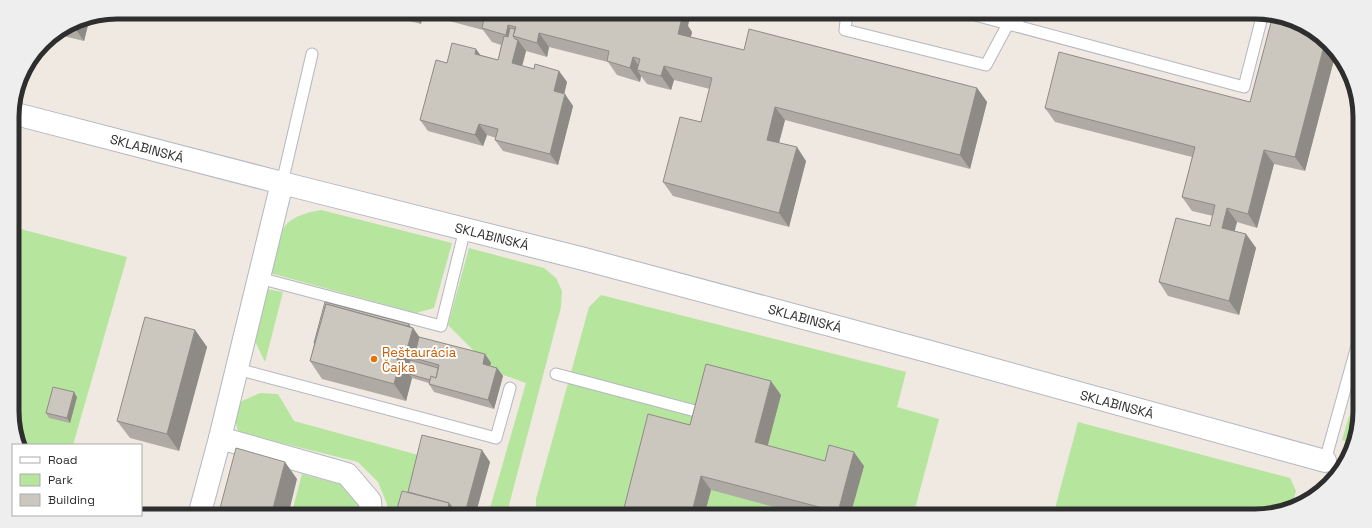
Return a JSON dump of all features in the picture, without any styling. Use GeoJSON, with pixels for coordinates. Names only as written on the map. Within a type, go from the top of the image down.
{"type":"FeatureCollection","features":[{"type":"Feature","properties":{"kind":"street","name":"SKLABINSKÁ"},"geometry":{"type":"LineString","coordinates":[[19,115],[584,259],[927,351],[1326,461]]}},
{"type":"Feature","properties":{"kind":"street"},"geometry":{"type":"LineString","coordinates":[[201,509],[220,438],[282,183]]}},
{"type":"Feature","properties":{"kind":"street"},"geometry":{"type":"LineString","coordinates":[[220,438],[347,474],[370,501],[371,509]]}},
{"type":"Feature","properties":{"kind":"lane"},"geometry":{"type":"LineString","coordinates":[[847,19],[845,30],[986,65],[1008,24],[1017,19]]}},
{"type":"Feature","properties":{"kind":"lane"},"geometry":{"type":"LineString","coordinates":[[990,19],[1244,88],[1261,19]]}},
{"type":"Feature","properties":{"kind":"lane"},"geometry":{"type":"LineString","coordinates":[[282,183],[312,54]]}},
{"type":"Feature","properties":{"kind":"lane"},"geometry":{"type":"LineString","coordinates":[[259,278],[441,326],[465,229]]}},
{"type":"Feature","properties":{"kind":"lane"},"geometry":{"type":"LineString","coordinates":[[237,369],[496,438],[510,388]]}},
{"type":"Feature","properties":{"kind":"lane"},"geometry":{"type":"LineString","coordinates":[[1326,461],[1353,370]]}},
{"type":"Feature","properties":{"kind":"lane"},"geometry":{"type":"LineString","coordinates":[[556,374],[699,412]]}},
{"type":"Feature","properties":{"kind":"green space"},"geometry":{"type":"Polygon","coordinates":[[[321,210],[452,243],[434,308],[416,313],[270,273],[278,238],[282,230],[296,217],[321,210]]]}},
{"type":"Feature","properties":{"kind":"green space"},"geometry":{"type":"Polygon","coordinates":[[[19,229],[127,257],[73,444],[24,444],[19,417],[19,229]]]}},
{"type":"Feature","properties":{"kind":"green space"},"geometry":{"type":"Polygon","coordinates":[[[469,248],[544,268],[556,278],[562,291],[561,307],[509,505],[509,509],[490,509],[526,383],[495,372],[448,325],[469,248]]]}},
{"type":"Feature","properties":{"kind":"green space"},"geometry":{"type":"Polygon","coordinates":[[[267,289],[283,292],[265,362],[254,339],[267,289]]]}},
{"type":"Feature","properties":{"kind":"green space"},"geometry":{"type":"Polygon","coordinates":[[[601,295],[906,372],[897,407],[939,419],[915,509],[536,509],[536,499],[589,307],[601,295]]]}},
{"type":"Feature","properties":{"kind":"green space"},"geometry":{"type":"Polygon","coordinates":[[[260,393],[278,394],[294,421],[422,456],[408,509],[387,509],[387,504],[378,482],[358,462],[238,432],[234,415],[242,401],[260,393]]]}},
{"type":"Feature","properties":{"kind":"green space"},"geometry":{"type":"Polygon","coordinates":[[[1349,416],[1353,417],[1348,442],[1342,440],[1349,416]]]}},
{"type":"Feature","properties":{"kind":"green space"},"geometry":{"type":"Polygon","coordinates":[[[1078,422],[1290,478],[1296,491],[1293,502],[1261,509],[1055,509],[1078,422]]]}},
{"type":"Feature","properties":{"kind":"green space"},"geometry":{"type":"Polygon","coordinates":[[[302,474],[346,486],[361,509],[293,509],[302,474]]]}},
{"type":"Feature","properties":{"kind":"building"},"geometry":{"type":"Polygon","coordinates":[[[484,19],[682,19],[678,34],[744,50],[749,29],[977,88],[960,155],[775,107],[767,140],[797,147],[779,213],[663,182],[680,117],[701,122],[712,78],[664,66],[661,76],[637,70],[640,59],[633,57],[630,68],[607,61],[609,51],[539,33],[537,43],[513,36],[516,27],[508,25],[506,35],[482,28],[484,19]]]}},
{"type":"Feature","properties":{"kind":"building"},"geometry":{"type":"Polygon","coordinates":[[[1272,21],[1287,24],[1298,29],[1324,47],[1295,157],[1264,150],[1248,214],[1227,208],[1222,228],[1246,234],[1229,301],[1159,282],[1176,218],[1210,226],[1215,205],[1182,197],[1195,147],[1045,108],[1059,52],[1250,102],[1272,21]]]}},
{"type":"Feature","properties":{"kind":"building"},"geometry":{"type":"Polygon","coordinates":[[[510,28],[515,29],[513,36],[518,40],[512,63],[534,69],[535,64],[559,71],[554,91],[565,94],[550,154],[495,140],[498,129],[479,124],[475,135],[420,120],[436,60],[447,63],[452,43],[476,49],[475,54],[498,60],[504,36],[508,37],[510,28]]]}},
{"type":"Feature","properties":{"kind":"building"},"geometry":{"type":"Polygon","coordinates":[[[325,302],[409,324],[408,326],[326,304],[315,344],[314,343],[325,302]]]}},
{"type":"Feature","properties":{"kind":"building","name":"Reštaurácia Čajka"},"geometry":{"type":"Polygon","coordinates":[[[326,304],[413,328],[407,349],[401,347],[397,360],[400,361],[394,384],[310,361],[326,304]]]}},
{"type":"Feature","properties":{"kind":"building"},"geometry":{"type":"Polygon","coordinates":[[[145,317],[195,330],[167,434],[117,421],[145,317]]]}},
{"type":"Feature","properties":{"kind":"building"},"geometry":{"type":"Polygon","coordinates":[[[419,337],[485,354],[483,364],[497,368],[488,400],[429,384],[431,376],[436,378],[439,365],[414,358],[419,337]]]}},
{"type":"Feature","properties":{"kind":"building"},"geometry":{"type":"Polygon","coordinates":[[[410,360],[438,368],[436,378],[431,376],[430,380],[409,374],[407,371],[410,360]]]}},
{"type":"Feature","properties":{"kind":"building"},"geometry":{"type":"Polygon","coordinates":[[[706,364],[771,381],[755,442],[825,461],[829,445],[854,452],[839,509],[827,509],[701,476],[693,509],[624,509],[648,414],[690,425],[706,364]]]}},
{"type":"Feature","properties":{"kind":"building"},"geometry":{"type":"Polygon","coordinates":[[[53,387],[74,392],[67,418],[46,413],[53,387]]]}},
{"type":"Feature","properties":{"kind":"building"},"geometry":{"type":"Polygon","coordinates":[[[422,435],[482,450],[466,509],[453,509],[449,503],[408,492],[422,435]]]}},
{"type":"Feature","properties":{"kind":"building"},"geometry":{"type":"Polygon","coordinates":[[[236,448],[285,462],[273,509],[220,509],[236,448]]]}},
{"type":"Feature","properties":{"kind":"building"},"geometry":{"type":"Polygon","coordinates":[[[402,491],[449,503],[448,509],[397,509],[402,491]]]}},
{"type":"Feature","properties":{"kind":"place","name":"Reštaurácia Čajka"},"geometry":{"type":"Point","coordinates":[374,359]}}]}
